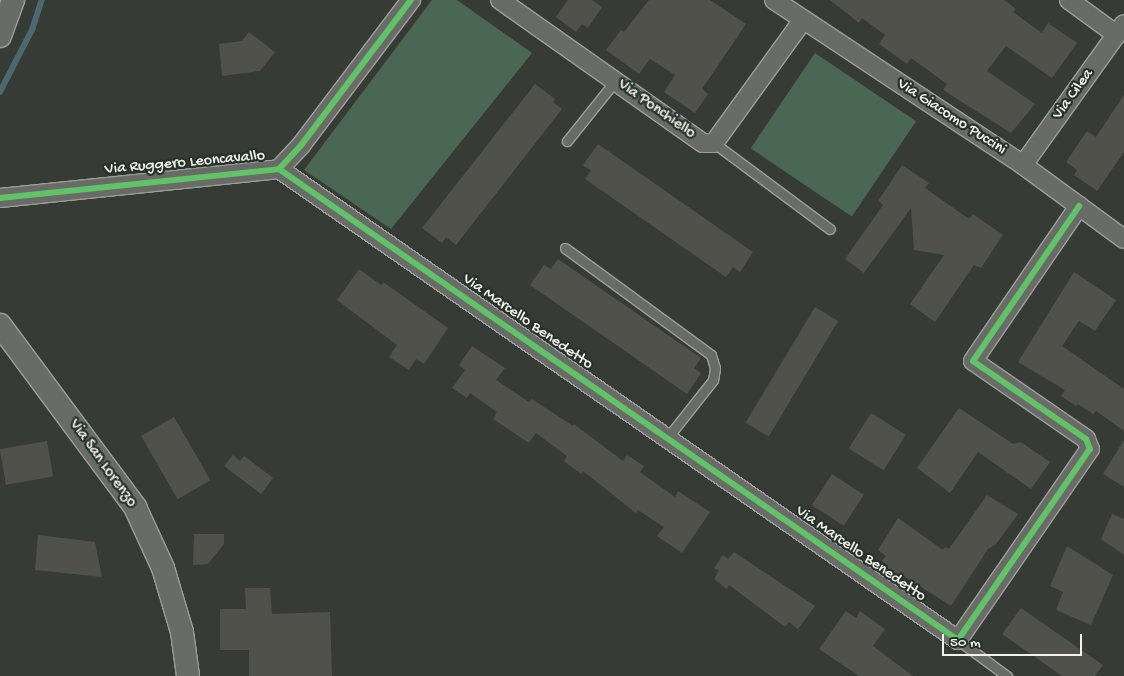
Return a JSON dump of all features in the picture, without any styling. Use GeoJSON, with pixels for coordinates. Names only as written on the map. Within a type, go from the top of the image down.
{"type":"FeatureCollection","features":[{"type":"Feature","properties":{"kind":"street"},"geometry":{"type":"LineString","coordinates":[[0,36],[13,0]]}},
{"type":"Feature","properties":{"kind":"street","name":"Via Ruggero Leoncavallo"},"geometry":{"type":"LineString","coordinates":[[0,198],[279,169],[302,144],[411,0]]}},
{"type":"Feature","properties":{"kind":"street","name":"Via Ponchiello"},"geometry":{"type":"LineString","coordinates":[[500,0],[703,143],[714,143],[803,20]]}},
{"type":"Feature","properties":{"kind":"street","name":"Via Giacomo Puccini"},"geometry":{"type":"LineString","coordinates":[[774,0],[1023,165],[1124,239]]}},
{"type":"Feature","properties":{"kind":"street"},"geometry":{"type":"LineString","coordinates":[[1069,0],[1120,30]]}},
{"type":"Feature","properties":{"kind":"street","name":"Via Cilea"},"geometry":{"type":"LineString","coordinates":[[1023,165],[1120,30]]}},
{"type":"Feature","properties":{"kind":"street","name":"Via Marcello Benedetto"},"geometry":{"type":"LineString","coordinates":[[279,169],[668,437],[958,640]]}},
{"type":"Feature","properties":{"kind":"street"},"geometry":{"type":"LineString","coordinates":[[958,640],[1090,449],[1086,439],[973,361],[1079,206]]}},
{"type":"Feature","properties":{"kind":"street","name":"Via San Lorenzo"},"geometry":{"type":"LineString","coordinates":[[0,325],[135,507],[163,568],[182,632],[188,676]]}},
{"type":"Feature","properties":{"kind":"lane"},"geometry":{"type":"LineString","coordinates":[[567,141],[615,81]]}},
{"type":"Feature","properties":{"kind":"lane"},"geometry":{"type":"LineString","coordinates":[[714,143],[830,229]]}},
{"type":"Feature","properties":{"kind":"lane"},"geometry":{"type":"LineString","coordinates":[[565,248],[711,355],[715,368],[713,380],[668,437]]}},
{"type":"Feature","properties":{"kind":"lane"},"geometry":{"type":"LineString","coordinates":[[958,640],[1007,676]]}},
{"type":"Feature","properties":{"kind":"green space"},"geometry":{"type":"Polygon","coordinates":[[[432,0],[457,0],[532,53],[391,229],[304,170],[432,0]]]}},
{"type":"Feature","properties":{"kind":"green space"},"geometry":{"type":"Polygon","coordinates":[[[815,53],[916,121],[852,217],[751,148],[815,53]]]}},
{"type":"Feature","properties":{"kind":"building"},"geometry":{"type":"Polygon","coordinates":[[[568,0],[592,0],[602,7],[588,28],[582,24],[576,32],[556,17],[568,0]]]}},
{"type":"Feature","properties":{"kind":"building"},"geometry":{"type":"Polygon","coordinates":[[[649,0],[710,0],[746,24],[702,89],[708,94],[695,113],[664,92],[675,75],[650,59],[639,74],[606,50],[621,30],[624,32],[649,0]]]}},
{"type":"Feature","properties":{"kind":"building"},"geometry":{"type":"Polygon","coordinates":[[[830,0],[1004,0],[1016,9],[1013,12],[1042,33],[1048,23],[1077,43],[1052,78],[1006,46],[987,71],[1035,104],[1011,133],[943,90],[947,84],[911,58],[907,64],[879,44],[885,35],[862,18],[859,23],[830,0]]]}},
{"type":"Feature","properties":{"kind":"building"},"geometry":{"type":"Polygon","coordinates":[[[249,32],[275,52],[260,71],[222,76],[219,44],[242,41],[249,32]]]}},
{"type":"Feature","properties":{"kind":"building"},"geometry":{"type":"Polygon","coordinates":[[[535,84],[555,99],[553,102],[562,109],[456,245],[446,237],[442,243],[422,228],[535,84]]]}},
{"type":"Feature","properties":{"kind":"building"},"geometry":{"type":"Polygon","coordinates":[[[1124,95],[1124,152],[1097,191],[1074,175],[1077,170],[1066,162],[1087,131],[1096,137],[1124,95]]]}},
{"type":"Feature","properties":{"kind":"building"},"geometry":{"type":"Polygon","coordinates":[[[598,144],[753,252],[740,272],[733,267],[726,277],[585,179],[591,171],[583,165],[598,144]]]}},
{"type":"Feature","properties":{"kind":"building"},"geometry":{"type":"Polygon","coordinates":[[[902,165],[929,183],[925,188],[969,219],[973,214],[1003,235],[981,268],[974,265],[935,322],[910,304],[944,255],[914,250],[911,208],[864,273],[845,259],[883,205],[878,201],[902,165]]]}},
{"type":"Feature","properties":{"kind":"building"},"geometry":{"type":"Polygon","coordinates":[[[558,259],[701,358],[694,368],[701,373],[687,394],[530,285],[544,265],[551,269],[558,259]]]}},
{"type":"Feature","properties":{"kind":"building"},"geometry":{"type":"Polygon","coordinates":[[[359,269],[381,285],[383,282],[448,328],[424,364],[416,359],[409,370],[389,357],[397,345],[337,300],[359,269]]]}},
{"type":"Feature","properties":{"kind":"building"},"geometry":{"type":"Polygon","coordinates":[[[1074,272],[1116,300],[1095,331],[1079,321],[1062,346],[1124,389],[1124,431],[1096,411],[1093,414],[1078,404],[1076,406],[1061,396],[1065,390],[1018,362],[1074,272]]]}},
{"type":"Feature","properties":{"kind":"building"},"geometry":{"type":"Polygon","coordinates":[[[815,307],[838,321],[769,437],[745,423],[815,307]]]}},
{"type":"Feature","properties":{"kind":"building"},"geometry":{"type":"Polygon","coordinates":[[[472,346],[505,368],[496,380],[529,402],[532,399],[573,426],[574,424],[623,461],[627,455],[644,466],[640,472],[675,497],[678,491],[710,512],[682,553],[657,536],[664,527],[638,510],[636,513],[583,471],[581,474],[564,461],[567,456],[536,433],[529,443],[493,419],[497,412],[470,393],[467,398],[452,388],[465,370],[459,365],[472,346]]]}},
{"type":"Feature","properties":{"kind":"building"},"geometry":{"type":"Polygon","coordinates":[[[959,408],[1013,444],[1021,442],[1050,462],[1031,489],[978,452],[950,493],[917,468],[959,408]]]}},
{"type":"Feature","properties":{"kind":"building"},"geometry":{"type":"Polygon","coordinates":[[[871,413],[906,435],[884,470],[849,449],[871,413]]]}},
{"type":"Feature","properties":{"kind":"building"},"geometry":{"type":"Polygon","coordinates":[[[174,417],[211,480],[178,499],[141,436],[174,417]]]}},
{"type":"Feature","properties":{"kind":"building"},"geometry":{"type":"Polygon","coordinates":[[[1124,440],[1124,487],[1103,474],[1124,440]]]}},
{"type":"Feature","properties":{"kind":"building"},"geometry":{"type":"Polygon","coordinates":[[[47,441],[53,476],[6,485],[0,449],[47,441]]]}},
{"type":"Feature","properties":{"kind":"building"},"geometry":{"type":"Polygon","coordinates":[[[233,455],[240,461],[244,456],[273,478],[261,494],[224,466],[233,455]]]}},
{"type":"Feature","properties":{"kind":"building"},"geometry":{"type":"Polygon","coordinates":[[[832,474],[864,495],[844,526],[812,505],[832,474]]]}},
{"type":"Feature","properties":{"kind":"building"},"geometry":{"type":"Polygon","coordinates":[[[987,495],[1018,514],[996,544],[988,549],[951,606],[904,576],[901,580],[886,569],[888,566],[882,561],[886,556],[878,550],[898,518],[943,550],[945,547],[949,549],[987,495]]]}},
{"type":"Feature","properties":{"kind":"building"},"geometry":{"type":"Polygon","coordinates":[[[1112,514],[1124,519],[1124,555],[1101,539],[1112,514]]]}},
{"type":"Feature","properties":{"kind":"building"},"geometry":{"type":"Polygon","coordinates":[[[194,534],[224,534],[224,544],[208,564],[193,565],[194,534]]]}},
{"type":"Feature","properties":{"kind":"building"},"geometry":{"type":"Polygon","coordinates":[[[38,535],[95,542],[102,577],[35,570],[38,535]]]}},
{"type":"Feature","properties":{"kind":"building"},"geometry":{"type":"Polygon","coordinates":[[[1067,546],[1113,575],[1091,625],[1056,610],[1063,592],[1050,586],[1067,546]]]}},
{"type":"Feature","properties":{"kind":"building"},"geometry":{"type":"Polygon","coordinates":[[[734,552],[815,606],[798,629],[789,622],[785,627],[729,585],[727,589],[714,579],[719,571],[714,568],[723,555],[728,559],[734,552]]]}},
{"type":"Feature","properties":{"kind":"building"},"geometry":{"type":"Polygon","coordinates":[[[245,588],[270,588],[272,614],[330,612],[332,676],[249,676],[249,650],[220,650],[220,609],[246,609],[245,588]]]}},
{"type":"Feature","properties":{"kind":"building"},"geometry":{"type":"Polygon","coordinates":[[[1021,608],[1103,665],[1095,676],[1062,676],[1002,634],[1021,608]]]}},
{"type":"Feature","properties":{"kind":"building"},"geometry":{"type":"Polygon","coordinates":[[[846,611],[856,618],[860,611],[885,629],[873,646],[913,676],[859,676],[819,649],[846,611]]]}},
{"type":"Feature","properties":{"kind":"waterway"},"geometry":{"type":"LineString","coordinates":[[0,92],[32,30],[42,0]]}},
{"type":"Feature","properties":{"kind":"cycle path"},"geometry":{"type":"LineString","coordinates":[[0,198],[279,169],[302,144],[411,0]]}},
{"type":"Feature","properties":{"kind":"cycle path"},"geometry":{"type":"LineString","coordinates":[[279,169],[958,640],[1090,449],[1086,439],[973,361],[1079,206]]}}]}
